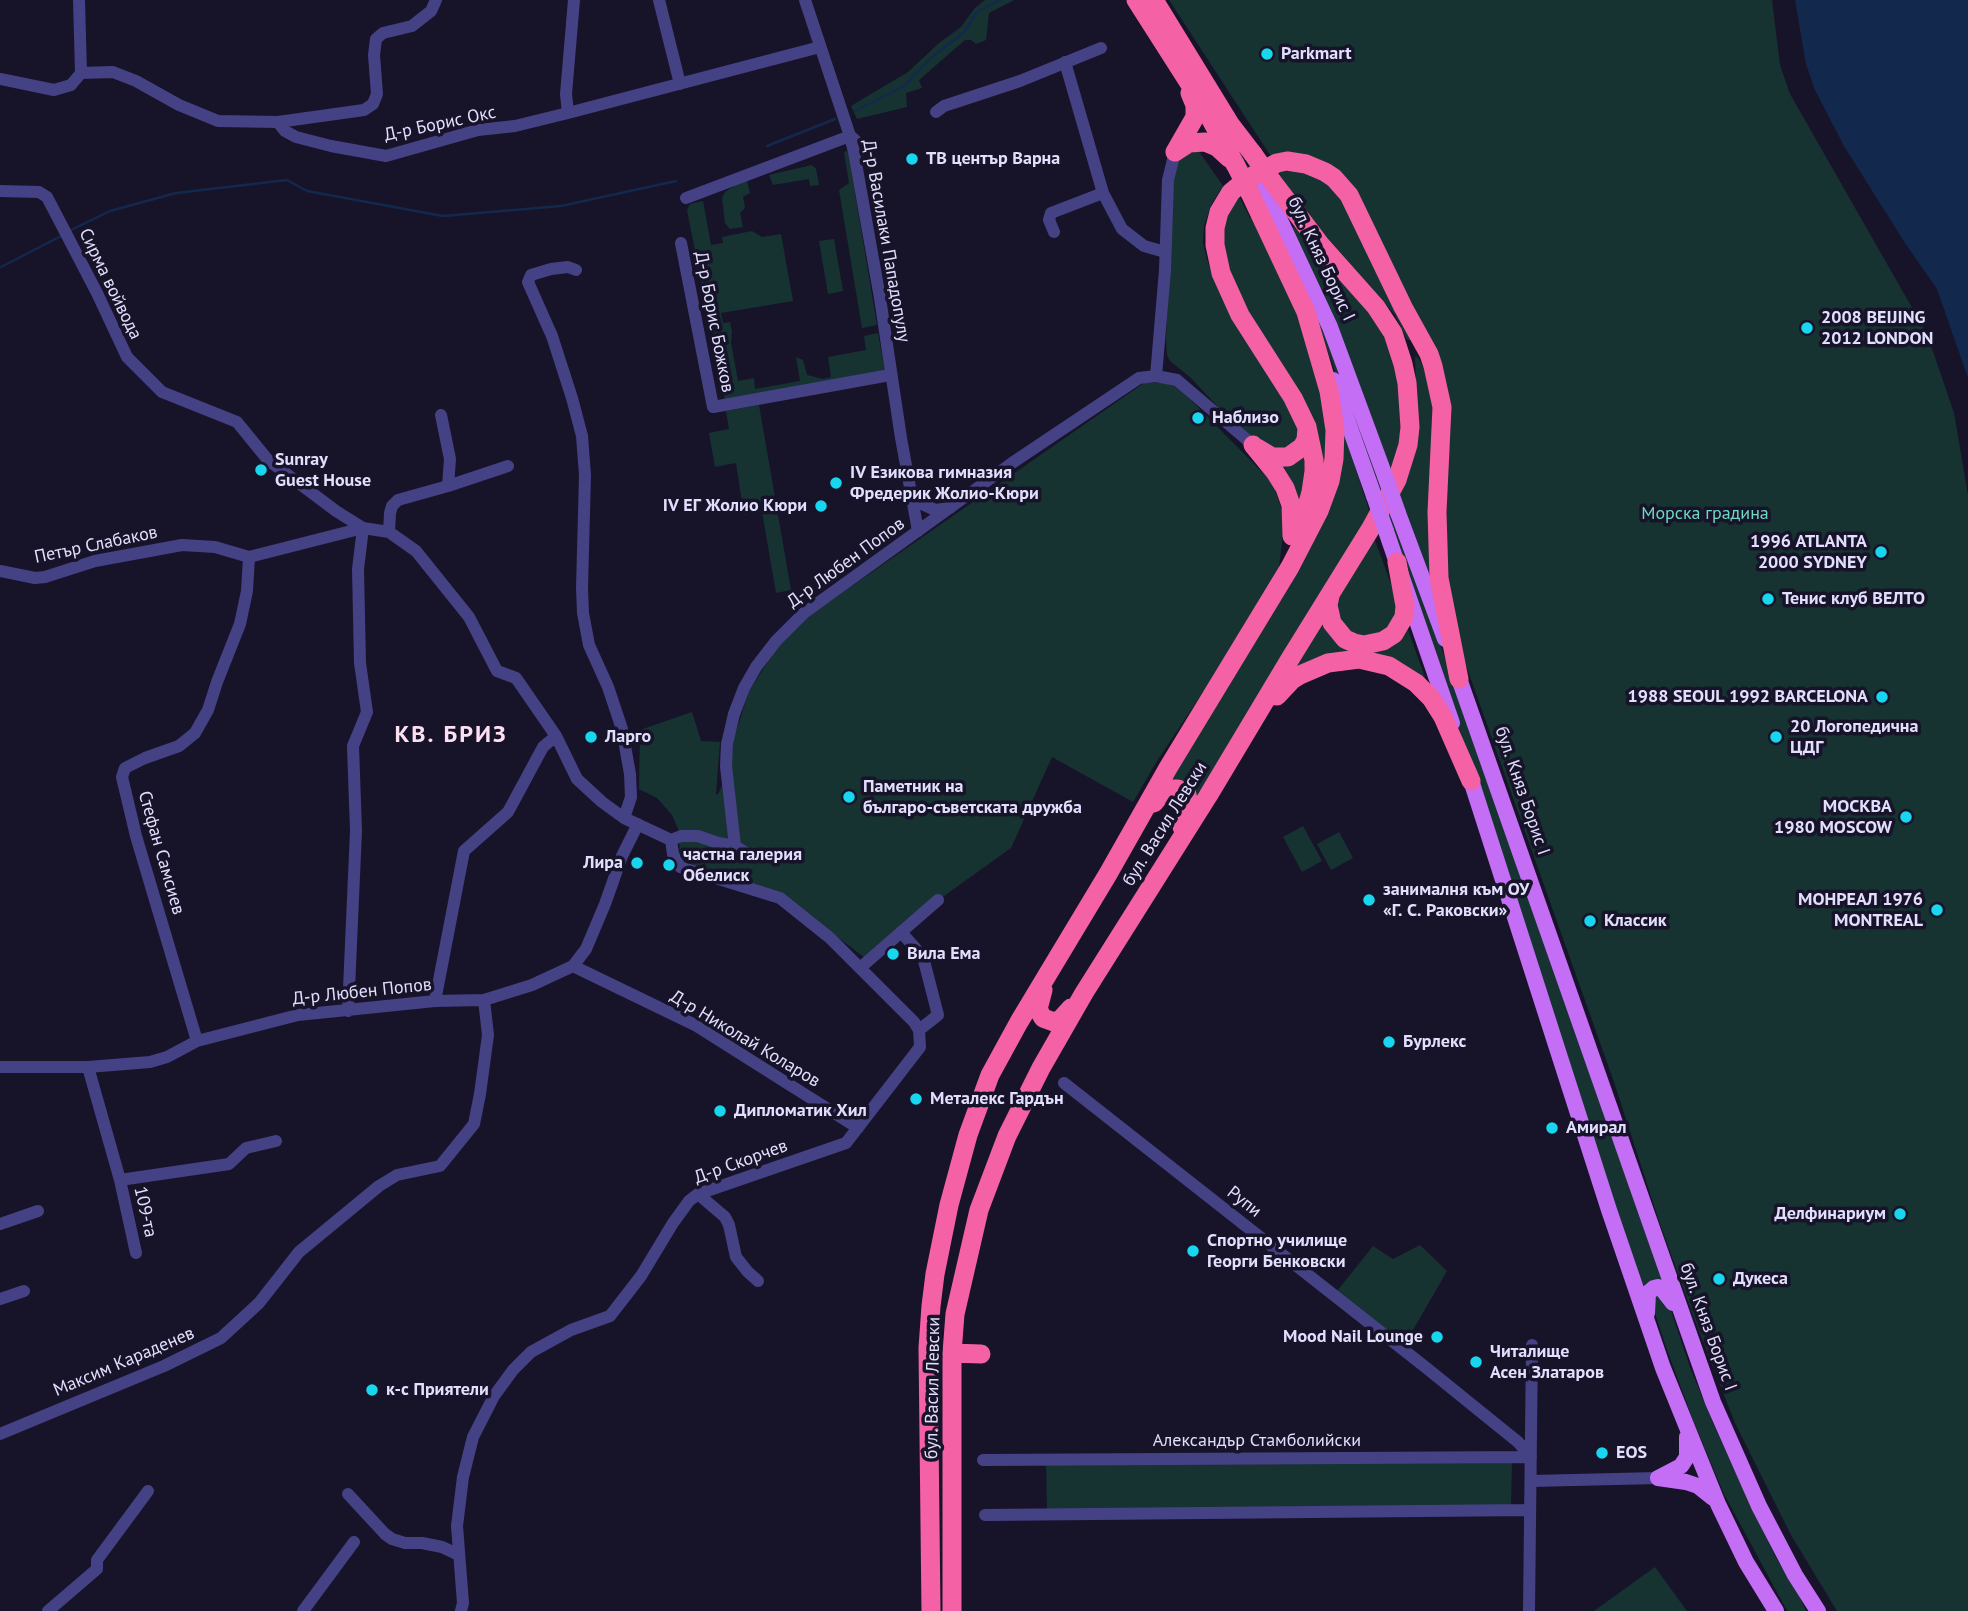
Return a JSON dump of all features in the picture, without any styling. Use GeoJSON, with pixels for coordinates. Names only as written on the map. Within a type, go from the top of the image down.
{"type":"FeatureCollection","features":[{"type":"Feature","properties":{"kind":"highway","name":"бул. Княз Борис I"},"geometry":{"type":"LineString","coordinates":[[1136,0],[1203,105],[1245,158],[1262,187],[1306,313]]}},
{"type":"Feature","properties":{"kind":"highway"},"geometry":{"type":"LineString","coordinates":[[1154,0],[1230,124],[1245,158]]}},
{"type":"Feature","properties":{"kind":"highway"},"geometry":{"type":"LineString","coordinates":[[1175,152],[1196,112],[1177,62]]}},
{"type":"Feature","properties":{"kind":"highway"},"geometry":{"type":"LineString","coordinates":[[1175,152],[1189,143],[1205,142],[1245,158]]}},
{"type":"Feature","properties":{"kind":"highway"},"geometry":{"type":"LineString","coordinates":[[1290,567],[1313,482],[1314,460],[1307,427],[1293,398],[1240,315],[1225,284],[1218,262],[1215,236],[1219,212],[1227,196],[1240,183],[1276,163],[1287,161],[1316,167],[1334,178],[1349,195],[1433,366],[1442,407],[1437,555],[1459,679]]}},
{"type":"Feature","properties":{"kind":"highway","name":"бул. Васил Левски"},"geometry":{"type":"LineString","coordinates":[[952,1605],[952,1353],[955,1314],[979,1210],[1007,1136],[1084,993],[1371,528],[1397,480],[1408,445],[1410,403],[1403,364],[1387,323],[1321,244],[1262,187]]}},
{"type":"Feature","properties":{"kind":"highway","name":"бул. Васил Левски"},"geometry":{"type":"LineString","coordinates":[[930,1604],[923,1348],[949,1205],[968,1135],[990,1075],[1019,1022],[1290,567],[1323,501],[1330,481],[1335,449],[1334,420],[1306,313]]}},
{"type":"Feature","properties":{"kind":"highway"},"geometry":{"type":"LineString","coordinates":[[1410,403],[1416,330]]}},
{"type":"Feature","properties":{"kind":"highway"},"geometry":{"type":"LineString","coordinates":[[1253,445],[1272,457],[1288,457],[1302,447],[1306,440],[1307,427]]}},
{"type":"Feature","properties":{"kind":"highway"},"geometry":{"type":"LineString","coordinates":[[1253,445],[1280,479],[1291,505],[1292,540],[1280,584]]}},
{"type":"Feature","properties":{"kind":"highway"},"geometry":{"type":"LineString","coordinates":[[1331,593],[1328,605],[1330,616],[1341,636],[1354,643],[1370,645],[1383,641],[1394,634],[1404,617],[1405,606],[1397,562]]}},
{"type":"Feature","properties":{"kind":"highway"},"geometry":{"type":"LineString","coordinates":[[1251,726],[1285,686],[1300,675],[1328,663],[1368,660],[1398,670],[1431,698],[1443,717],[1471,781]]}},
{"type":"Feature","properties":{"kind":"highway"},"geometry":{"type":"LineString","coordinates":[[1135,828],[1164,791],[1173,788],[1183,791],[1189,806],[1173,851]]}},
{"type":"Feature","properties":{"kind":"highway"},"geometry":{"type":"LineString","coordinates":[[1046,978],[1038,1009],[1043,1018],[1049,1021],[1061,1019],[1084,993]]}},
{"type":"Feature","properties":{"kind":"highway"},"geometry":{"type":"LineString","coordinates":[[952,1353],[981,1354]]}},
{"type":"Feature","properties":{"kind":"highway"},"geometry":{"type":"LineString","coordinates":[[930,1604],[935,1590],[943,1588],[950,1593],[952,1605]]}},
{"type":"Feature","properties":{"kind":"main road","name":"бул. Княз Борис I"},"geometry":{"type":"LineString","coordinates":[[1262,187],[1330,327],[1489,760],[1713,1402],[1759,1506],[1795,1575],[1818,1611]]}},
{"type":"Feature","properties":{"kind":"main road","name":"бул. Княз Борис I"},"geometry":{"type":"LineString","coordinates":[[1306,313],[1374,496],[1471,781],[1648,1326],[1718,1504],[1746,1562],[1778,1611]]}},
{"type":"Feature","properties":{"kind":"main road"},"geometry":{"type":"LineString","coordinates":[[1648,1326],[1647,1298],[1654,1288],[1658,1287],[1666,1293],[1682,1317]]}},
{"type":"Feature","properties":{"kind":"main road"},"geometry":{"type":"LineString","coordinates":[[1658,1478],[1681,1466],[1687,1457],[1688,1443],[1683,1420]]}},
{"type":"Feature","properties":{"kind":"main road"},"geometry":{"type":"LineString","coordinates":[[1658,1478],[1698,1486],[1718,1504]]}},
{"type":"Feature","properties":{"kind":"main road"},"geometry":{"type":"LineString","coordinates":[[1795,1575],[1809,1611]]}},
{"type":"Feature","properties":{"kind":"street"},"geometry":{"type":"LineString","coordinates":[[0,79],[54,90],[71,86],[81,73],[79,0]]}},
{"type":"Feature","properties":{"kind":"street"},"geometry":{"type":"LineString","coordinates":[[81,73],[113,72],[136,81],[178,105],[218,121],[278,122],[364,110],[373,104],[377,94],[374,55],[376,39],[383,33],[412,26],[431,11],[436,0]]}},
{"type":"Feature","properties":{"kind":"street"},"geometry":{"type":"LineString","coordinates":[[568,113],[566,94],[575,0]]}},
{"type":"Feature","properties":{"kind":"street"},"geometry":{"type":"LineString","coordinates":[[659,0],[680,84]]}},
{"type":"Feature","properties":{"kind":"street","name":"Д-р Василаки Пападопулу"},"geometry":{"type":"LineString","coordinates":[[804,0],[850,136],[918,531]]}},
{"type":"Feature","properties":{"kind":"street","name":"Д-р Борис Окс"},"geometry":{"type":"LineString","coordinates":[[278,122],[285,131],[296,137],[386,156],[478,130],[515,126],[820,47]]}},
{"type":"Feature","properties":{"kind":"street"},"geometry":{"type":"LineString","coordinates":[[936,112],[944,106],[1020,81],[1101,48]]}},
{"type":"Feature","properties":{"kind":"street"},"geometry":{"type":"LineString","coordinates":[[1065,62],[1103,193],[1122,229],[1144,246],[1165,252]]}},
{"type":"Feature","properties":{"kind":"street"},"geometry":{"type":"LineString","coordinates":[[687,198],[850,136],[861,145]]}},
{"type":"Feature","properties":{"kind":"street"},"geometry":{"type":"LineString","coordinates":[[1175,152],[1168,180],[1156,376],[1177,380],[1253,445]]}},
{"type":"Feature","properties":{"kind":"street","name":"Сирма войвода"},"geometry":{"type":"LineString","coordinates":[[0,191],[39,192],[47,197],[127,358],[162,392],[237,422],[268,460],[336,511],[363,528],[389,531]]}},
{"type":"Feature","properties":{"kind":"street"},"geometry":{"type":"LineString","coordinates":[[1054,232],[1049,218],[1052,212],[1103,193]]}},
{"type":"Feature","properties":{"kind":"street","name":"Д-р Борис Божков"},"geometry":{"type":"LineString","coordinates":[[681,243],[713,407],[890,375]]}},
{"type":"Feature","properties":{"kind":"street"},"geometry":{"type":"LineString","coordinates":[[576,270],[568,267],[551,269],[531,275],[528,282],[552,336],[582,436],[585,475],[583,613],[589,645],[608,687],[622,729],[631,797],[624,818]]}},
{"type":"Feature","properties":{"kind":"street","name":"Д-р Любен Попов"},"geometry":{"type":"LineString","coordinates":[[671,841],[681,836],[698,836],[741,850],[726,766],[727,744],[734,714],[749,679],[767,652],[804,612],[1033,449],[1139,378],[1156,376]]}},
{"type":"Feature","properties":{"kind":"street"},"geometry":{"type":"LineString","coordinates":[[441,415],[450,459],[448,486]]}},
{"type":"Feature","properties":{"kind":"street"},"geometry":{"type":"LineString","coordinates":[[508,466],[398,500],[392,506],[389,531],[416,551],[469,617],[497,671],[516,678],[556,736],[577,779],[624,818],[671,841],[673,854],[680,867],[780,898],[830,937],[919,1030]]}},
{"type":"Feature","properties":{"kind":"street"},"geometry":{"type":"LineString","coordinates":[[911,494],[919,503],[935,510],[950,508]]}},
{"type":"Feature","properties":{"kind":"street"},"geometry":{"type":"LineString","coordinates":[[249,557],[363,528],[358,569],[360,663],[367,712],[353,746],[356,831],[348,1011]]}},
{"type":"Feature","properties":{"kind":"street","name":"Петър Слабаков"},"geometry":{"type":"LineString","coordinates":[[0,571],[35,578],[45,577],[95,561],[182,545],[215,547],[249,557]]}},
{"type":"Feature","properties":{"kind":"street","name":"Стефан Самсиев"},"geometry":{"type":"LineString","coordinates":[[197,1041],[136,836],[122,777],[125,768],[178,746],[195,733],[208,710],[240,624],[247,591],[249,557]]}},
{"type":"Feature","properties":{"kind":"street"},"geometry":{"type":"LineString","coordinates":[[435,1001],[464,851],[508,812],[543,747],[556,736]]}},
{"type":"Feature","properties":{"kind":"street"},"geometry":{"type":"LineString","coordinates":[[573,966],[586,949],[622,856],[638,824]]}},
{"type":"Feature","properties":{"kind":"street"},"geometry":{"type":"LineString","coordinates":[[860,968],[938,900]]}},
{"type":"Feature","properties":{"kind":"street","name":"Д-р Скорчев"},"geometry":{"type":"LineString","coordinates":[[461,1611],[463,1603],[457,1526],[463,1476],[473,1437],[494,1396],[513,1370],[531,1352],[570,1330],[610,1316],[641,1276],[673,1223],[698,1194],[846,1143],[920,1047],[919,1030],[938,1015],[923,957],[901,932]]}},
{"type":"Feature","properties":{"kind":"street","name":"Д-р Любен Попов"},"geometry":{"type":"LineString","coordinates":[[0,1067],[88,1067],[150,1062],[167,1057],[197,1041],[298,1015],[435,1001],[484,1000],[532,985],[573,966]]}},
{"type":"Feature","properties":{"kind":"street","name":"Д-р Николай Коларов"},"geometry":{"type":"LineString","coordinates":[[573,966],[695,1025],[858,1128]]}},
{"type":"Feature","properties":{"kind":"street","name":"Максим Караденев"},"geometry":{"type":"LineString","coordinates":[[0,1434],[164,1366],[221,1338],[259,1303],[299,1252],[379,1186],[397,1175],[440,1166],[474,1124],[488,1035],[484,1000]]}},
{"type":"Feature","properties":{"kind":"street","name":"109-та"},"geometry":{"type":"LineString","coordinates":[[88,1067],[120,1180],[136,1253]]}},
{"type":"Feature","properties":{"kind":"street","name":"Рупи"},"geometry":{"type":"LineString","coordinates":[[1064,1083],[1434,1374],[1518,1442],[1531,1457]]}},
{"type":"Feature","properties":{"kind":"street"},"geometry":{"type":"LineString","coordinates":[[120,1180],[229,1164],[246,1148],[276,1141]]}},
{"type":"Feature","properties":{"kind":"street"},"geometry":{"type":"LineString","coordinates":[[698,1194],[725,1217],[736,1257],[758,1281]]}},
{"type":"Feature","properties":{"kind":"street"},"geometry":{"type":"LineString","coordinates":[[0,1224],[38,1211]]}},
{"type":"Feature","properties":{"kind":"street"},"geometry":{"type":"LineString","coordinates":[[0,1299],[24,1292]]}},
{"type":"Feature","properties":{"kind":"street"},"geometry":{"type":"LineString","coordinates":[[1529,1611],[1532,1345]]}},
{"type":"Feature","properties":{"kind":"street","name":"Александър Стамболийски"},"geometry":{"type":"LineString","coordinates":[[983,1460],[1531,1457]]}},
{"type":"Feature","properties":{"kind":"street"},"geometry":{"type":"LineString","coordinates":[[1531,1481],[1658,1478]]}},
{"type":"Feature","properties":{"kind":"street"},"geometry":{"type":"LineString","coordinates":[[48,1611],[97,1569],[97,1560],[148,1490]]}},
{"type":"Feature","properties":{"kind":"street"},"geometry":{"type":"LineString","coordinates":[[348,1494],[392,1539],[432,1545],[459,1555]]}},
{"type":"Feature","properties":{"kind":"street"},"geometry":{"type":"LineString","coordinates":[[985,1515],[1530,1510]]}},
{"type":"Feature","properties":{"kind":"street"},"geometry":{"type":"LineString","coordinates":[[303,1611],[354,1542]]}},
{"type":"Feature","properties":{"kind":"green space"},"geometry":{"type":"Polygon","coordinates":[[[985,0],[1014,0],[989,13],[986,40],[976,44],[965,40],[919,80],[922,88],[906,93],[907,107],[857,119],[851,106],[908,72],[961,27],[975,8],[985,0]]]}},
{"type":"Feature","properties":{"kind":"green space"},"geometry":{"type":"Polygon","coordinates":[[[1148,0],[1236,143],[1313,300],[1481,755],[1662,1278],[1660,1281],[1652,1280],[1640,1285],[1431,642],[1331,360],[1313,315],[1148,0]]]}},
{"type":"Feature","properties":{"kind":"green space","name":"Морска градина"},"geometry":{"type":"Polygon","coordinates":[[[1169,0],[1772,0],[1780,65],[1790,94],[1927,334],[1954,413],[1968,495],[1968,1611],[1837,1611],[1791,1535],[1735,1423],[1659,1221],[1614,1082],[1457,640],[1445,563],[1449,414],[1351,190],[1272,158],[1169,0]]]}},
{"type":"Feature","properties":{"kind":"green space"},"geometry":{"type":"Polygon","coordinates":[[[1198,150],[1223,186],[1211,205],[1204,226],[1203,243],[1208,263],[1218,288],[1300,420],[1298,443],[1272,452],[1229,419],[1167,355],[1173,171],[1183,152],[1198,150]]]}},
{"type":"Feature","properties":{"kind":"green space"},"geometry":{"type":"Polygon","coordinates":[[[848,151],[877,325],[862,328],[839,190],[849,183],[844,152],[848,151]]]}},
{"type":"Feature","properties":{"kind":"green space"},"geometry":{"type":"Polygon","coordinates":[[[812,165],[816,169],[819,185],[810,186],[809,179],[773,185],[769,175],[812,165]]]}},
{"type":"Feature","properties":{"kind":"green space"},"geometry":{"type":"Polygon","coordinates":[[[1313,170],[1343,195],[1411,340],[1406,338],[1395,315],[1320,229],[1282,180],[1279,171],[1313,170]]]}},
{"type":"Feature","properties":{"kind":"green space"},"geometry":{"type":"Polygon","coordinates":[[[747,181],[750,193],[743,197],[745,208],[740,213],[743,227],[730,229],[725,223],[722,198],[725,192],[747,181]]]}},
{"type":"Feature","properties":{"kind":"green space"},"geometry":{"type":"Polygon","coordinates":[[[1237,192],[1250,218],[1254,217],[1299,319],[1321,380],[1328,460],[1320,469],[1248,322],[1217,236],[1237,192]]]}},
{"type":"Feature","properties":{"kind":"green space"},"geometry":{"type":"Polygon","coordinates":[[[703,201],[711,245],[723,243],[722,237],[752,231],[762,237],[781,234],[793,301],[721,313],[723,323],[730,322],[738,381],[754,378],[755,389],[800,381],[796,357],[803,360],[807,375],[823,379],[831,377],[828,357],[866,350],[864,336],[878,333],[885,371],[725,401],[687,210],[690,204],[703,201]]]}},
{"type":"Feature","properties":{"kind":"green space"},"geometry":{"type":"Polygon","coordinates":[[[1291,227],[1297,227],[1365,305],[1385,335],[1403,400],[1399,445],[1391,470],[1340,336],[1291,227]]]}},
{"type":"Feature","properties":{"kind":"green space"},"geometry":{"type":"Polygon","coordinates":[[[834,239],[843,291],[828,294],[819,241],[834,239]]]}},
{"type":"Feature","properties":{"kind":"green space"},"geometry":{"type":"Polygon","coordinates":[[[1416,356],[1427,375],[1434,398],[1436,597],[1397,489],[1417,416],[1416,356]]]}},
{"type":"Feature","properties":{"kind":"green space"},"geometry":{"type":"Polygon","coordinates":[[[1173,382],[1273,483],[1285,520],[1279,566],[1211,680],[1133,802],[1052,757],[1011,848],[930,906],[869,961],[782,895],[680,858],[679,831],[672,815],[657,798],[639,789],[640,730],[692,712],[701,741],[720,742],[718,794],[730,770],[734,738],[749,691],[774,652],[806,618],[1144,383],[1173,382]]]}},
{"type":"Feature","properties":{"kind":"green space"},"geometry":{"type":"Polygon","coordinates":[[[759,405],[791,590],[776,593],[762,512],[744,515],[736,463],[715,467],[709,433],[729,429],[726,411],[759,405]]]}},
{"type":"Feature","properties":{"kind":"green space"},"geometry":{"type":"Polygon","coordinates":[[[1344,433],[1370,513],[1194,802],[1169,783],[1243,652],[1344,433]]]}},
{"type":"Feature","properties":{"kind":"green space"},"geometry":{"type":"Polygon","coordinates":[[[1307,447],[1299,517],[1278,466],[1307,447]]]}},
{"type":"Feature","properties":{"kind":"green space"},"geometry":{"type":"Polygon","coordinates":[[[1373,535],[1399,606],[1386,634],[1350,638],[1331,607],[1373,535]]]}},
{"type":"Feature","properties":{"kind":"green space"},"geometry":{"type":"Polygon","coordinates":[[[1322,616],[1348,647],[1348,652],[1285,679],[1322,616]]]}},
{"type":"Feature","properties":{"kind":"green space"},"geometry":{"type":"Polygon","coordinates":[[[1406,624],[1428,686],[1359,648],[1406,624]]]}},
{"type":"Feature","properties":{"kind":"green space"},"geometry":{"type":"Polygon","coordinates":[[[1303,826],[1322,861],[1302,872],[1283,837],[1303,826]]]}},
{"type":"Feature","properties":{"kind":"green space"},"geometry":{"type":"Polygon","coordinates":[[[1339,832],[1353,858],[1331,870],[1317,844],[1339,832]]]}},
{"type":"Feature","properties":{"kind":"green space"},"geometry":{"type":"Polygon","coordinates":[[[1420,1245],[1447,1271],[1402,1349],[1334,1295],[1373,1246],[1393,1259],[1420,1245]]]}},
{"type":"Feature","properties":{"kind":"green space"},"geometry":{"type":"Polygon","coordinates":[[[1657,1293],[1667,1299],[1691,1370],[1715,1428],[1775,1556],[1806,1611],[1788,1611],[1785,1607],[1724,1494],[1666,1347],[1654,1310],[1653,1295],[1657,1293]]]}},
{"type":"Feature","properties":{"kind":"green space"},"geometry":{"type":"Polygon","coordinates":[[[1512,1460],[1511,1507],[1047,1511],[1046,1462],[1512,1460]]]}},
{"type":"Feature","properties":{"kind":"green space"},"geometry":{"type":"Polygon","coordinates":[[[1655,1567],[1687,1611],[1594,1611],[1655,1567]]]}},
{"type":"Feature","properties":{"kind":"water"},"geometry":{"type":"Polygon","coordinates":[[[1795,0],[1968,0],[1968,378],[1937,289],[1844,146],[1815,90],[1806,64],[1795,0]]]}},
{"type":"Feature","properties":{"kind":"waterway"},"geometry":{"type":"LineString","coordinates":[[855,111],[903,87],[931,58],[964,32],[977,12],[1001,0]]}},
{"type":"Feature","properties":{"kind":"waterway"},"geometry":{"type":"LineString","coordinates":[[767,146],[835,119]]}},
{"type":"Feature","properties":{"kind":"waterway"},"geometry":{"type":"LineString","coordinates":[[69,231],[110,211],[176,193],[287,180],[307,191],[443,216],[561,206],[676,181]]}},
{"type":"Feature","properties":{"kind":"waterway"},"geometry":{"type":"LineString","coordinates":[[1,267],[63,235]]}},
{"type":"Feature","properties":{"kind":"place","name":"Parkmart"},"geometry":{"type":"Point","coordinates":[1267,54]}},
{"type":"Feature","properties":{"kind":"place","name":"ТВ център Варна"},"geometry":{"type":"Point","coordinates":[912,159]}},
{"type":"Feature","properties":{"kind":"place","name":"2008 BEIJING 2012 LONDON"},"geometry":{"type":"Point","coordinates":[1807,328]}},
{"type":"Feature","properties":{"kind":"place","name":"Наблизо"},"geometry":{"type":"Point","coordinates":[1198,418]}},
{"type":"Feature","properties":{"kind":"place","name":"Sunray Guest House"},"geometry":{"type":"Point","coordinates":[261,470]}},
{"type":"Feature","properties":{"kind":"place","name":"IV Езикова гимназия Фредерик Жолио-Кюри"},"geometry":{"type":"Point","coordinates":[836,483]}},
{"type":"Feature","properties":{"kind":"place","name":"IV ЕГ Жолио Кюри"},"geometry":{"type":"Point","coordinates":[821,506]}},
{"type":"Feature","properties":{"kind":"place","name":"1996 ATLANTA 2000 SYDNEY"},"geometry":{"type":"Point","coordinates":[1881,552]}},
{"type":"Feature","properties":{"kind":"place","name":"Тенис клуб ВЕЛТО"},"geometry":{"type":"Point","coordinates":[1768,599]}},
{"type":"Feature","properties":{"kind":"place","name":"1988 SEOUL 1992 BARCELONA"},"geometry":{"type":"Point","coordinates":[1882,697]}},
{"type":"Feature","properties":{"kind":"place","name":"Ларго"},"geometry":{"type":"Point","coordinates":[591,737]}},
{"type":"Feature","properties":{"kind":"place","name":"20 Логопедична ЦДГ"},"geometry":{"type":"Point","coordinates":[1776,737]}},
{"type":"Feature","properties":{"kind":"place","name":"Паметник на българо-съветската дружба"},"geometry":{"type":"Point","coordinates":[849,797]}},
{"type":"Feature","properties":{"kind":"place","name":"МОСКВА 1980 MOSCOW"},"geometry":{"type":"Point","coordinates":[1906,817]}},
{"type":"Feature","properties":{"kind":"place","name":"Лира"},"geometry":{"type":"Point","coordinates":[637,863]}},
{"type":"Feature","properties":{"kind":"place","name":"частна галерия Обелиск"},"geometry":{"type":"Point","coordinates":[669,865]}},
{"type":"Feature","properties":{"kind":"place","name":"занималня към ОУ «Г. С. Раковски»"},"geometry":{"type":"Point","coordinates":[1369,900]}},
{"type":"Feature","properties":{"kind":"place","name":"МОНРЕАЛ 1976 MONTREAL"},"geometry":{"type":"Point","coordinates":[1937,910]}},
{"type":"Feature","properties":{"kind":"place","name":"Классик"},"geometry":{"type":"Point","coordinates":[1590,921]}},
{"type":"Feature","properties":{"kind":"place","name":"Вила Ема"},"geometry":{"type":"Point","coordinates":[893,954]}},
{"type":"Feature","properties":{"kind":"place","name":"Бурлекс"},"geometry":{"type":"Point","coordinates":[1389,1042]}},
{"type":"Feature","properties":{"kind":"place","name":"Металекс Гардън"},"geometry":{"type":"Point","coordinates":[916,1099]}},
{"type":"Feature","properties":{"kind":"place","name":"Дипломатик Хил"},"geometry":{"type":"Point","coordinates":[720,1111]}},
{"type":"Feature","properties":{"kind":"place","name":"Амирал"},"geometry":{"type":"Point","coordinates":[1552,1128]}},
{"type":"Feature","properties":{"kind":"place","name":"Делфинариум"},"geometry":{"type":"Point","coordinates":[1900,1214]}},
{"type":"Feature","properties":{"kind":"place","name":"Спортно училище Георги Бенковски"},"geometry":{"type":"Point","coordinates":[1193,1251]}},
{"type":"Feature","properties":{"kind":"place","name":"Дукеса"},"geometry":{"type":"Point","coordinates":[1719,1279]}},
{"type":"Feature","properties":{"kind":"place","name":"Mood Nail Lounge"},"geometry":{"type":"Point","coordinates":[1437,1337]}},
{"type":"Feature","properties":{"kind":"place","name":"Читалище Асен Златаров"},"geometry":{"type":"Point","coordinates":[1476,1362]}},
{"type":"Feature","properties":{"kind":"place","name":"к-с Приятели"},"geometry":{"type":"Point","coordinates":[372,1390]}},
{"type":"Feature","properties":{"kind":"place","name":"EOS"},"geometry":{"type":"Point","coordinates":[1602,1453]}},
{"type":"Feature","properties":{"kind":"district","name":"КВ. БРИЗ"},"geometry":{"type":"Point","coordinates":[451,735]}}]}
